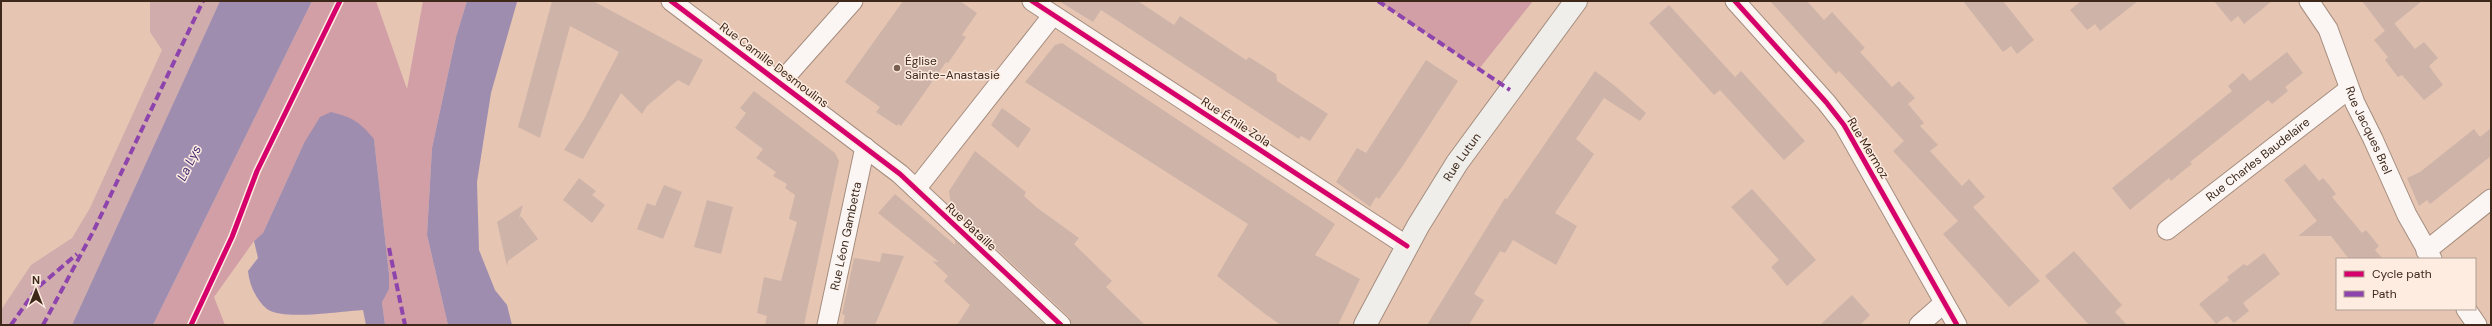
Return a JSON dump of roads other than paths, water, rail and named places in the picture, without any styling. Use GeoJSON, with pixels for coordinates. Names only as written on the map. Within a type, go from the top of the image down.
{"type":"FeatureCollection","features":[{"type":"Feature","properties":{"kind":"main road","name":"Rue Lutun"},"geometry":{"type":"LineString","coordinates":[[1365,325],[1407,246],[1468,147],[1576,1]]}},
{"type":"Feature","properties":{"kind":"street","name":"Rue Camille Desmoulins"},"geometry":{"type":"LineString","coordinates":[[671,1],[781,82],[865,147]]}},
{"type":"Feature","properties":{"kind":"street"},"geometry":{"type":"LineString","coordinates":[[781,82],[853,1]]}},
{"type":"Feature","properties":{"kind":"street","name":"Rue Émile Zola"},"geometry":{"type":"LineString","coordinates":[[1032,1],[1407,246]]}},
{"type":"Feature","properties":{"kind":"street","name":"Rue Mermoz"},"geometry":{"type":"LineString","coordinates":[[1735,1],[1838,116],[1860,150],[1957,325]]}},
{"type":"Feature","properties":{"kind":"street","name":"Rue Jacques Brel"},"geometry":{"type":"LineString","coordinates":[[2309,1],[2334,42],[2349,89],[2402,205],[2429,255]]}},
{"type":"Feature","properties":{"kind":"street"},"geometry":{"type":"LineString","coordinates":[[916,189],[1053,15]]}},
{"type":"Feature","properties":{"kind":"street","name":"Rue Charles Baudelaire"},"geometry":{"type":"LineString","coordinates":[[2168,230],[2349,89]]}},
{"type":"Feature","properties":{"kind":"street","name":"Rue Bataille"},"geometry":{"type":"LineString","coordinates":[[865,147],[916,189],[1061,325]]}},
{"type":"Feature","properties":{"kind":"street","name":"Rue Léon Gambetta"},"geometry":{"type":"LineString","coordinates":[[827,325],[865,147]]}},
{"type":"Feature","properties":{"kind":"street"},"geometry":{"type":"LineString","coordinates":[[2429,255],[2491,199]]}},
{"type":"Feature","properties":{"kind":"street"},"geometry":{"type":"LineString","coordinates":[[1919,325],[1944,303]]}},
{"type":"Feature","properties":{"kind":"street"},"geometry":{"type":"LineString","coordinates":[[2467,310],[2477,325]]}},
{"type":"Feature","properties":{"kind":"water","name":"La Lys"},"geometry":{"type":"Polygon","coordinates":[[[220,1],[312,1],[153,325],[72,325],[220,1]]]}},
{"type":"Feature","properties":{"kind":"water"},"geometry":{"type":"Polygon","coordinates":[[[467,1],[517,2],[491,93],[477,182],[479,250],[495,290],[507,305],[512,325],[448,325],[427,235],[432,148],[456,37],[467,1]]]}},
{"type":"Feature","properties":{"kind":"water"},"geometry":{"type":"Polygon","coordinates":[[[331,112],[350,118],[360,124],[374,139],[389,274],[389,289],[382,302],[385,325],[366,325],[363,310],[299,315],[275,313],[263,305],[254,292],[250,281],[248,271],[258,258],[254,241],[263,233],[304,143],[320,117],[331,112]]]}},
{"type":"Feature","properties":{"kind":"place","name":"Église Sainte-Anastasie"},"geometry":{"type":"Point","coordinates":[897,68]}}]}
